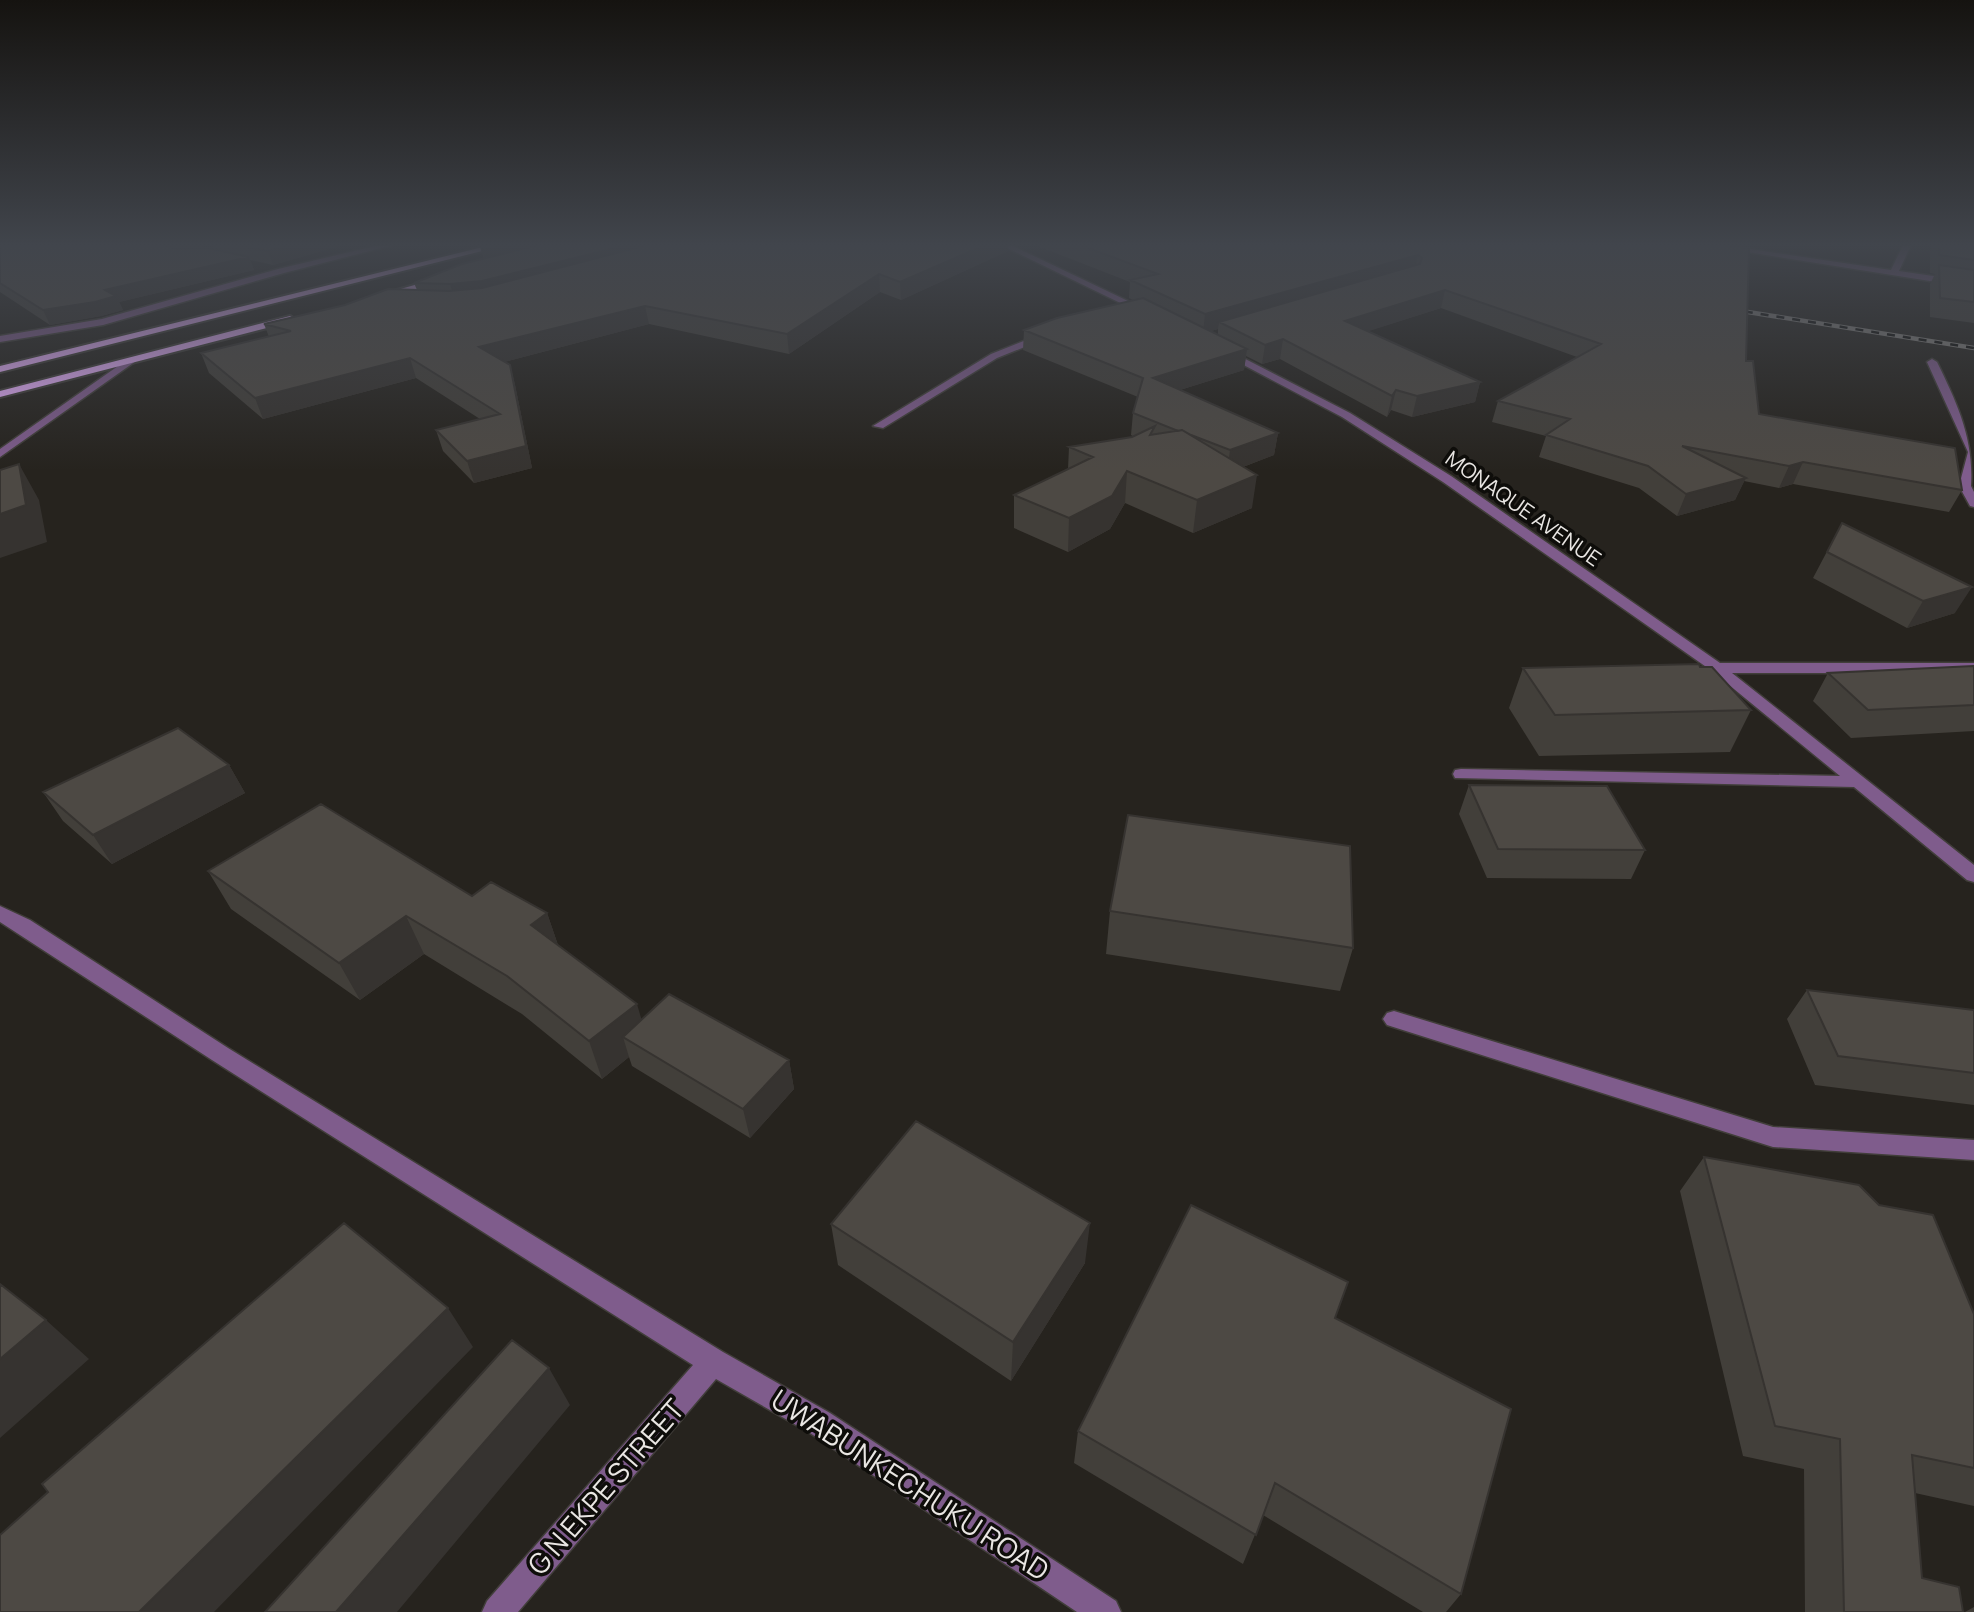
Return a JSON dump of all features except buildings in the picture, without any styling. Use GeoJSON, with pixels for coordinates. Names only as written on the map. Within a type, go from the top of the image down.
{"type":"FeatureCollection","features":[{"type":"Feature","properties":{"kind":"highway"},"geometry":{"type":"LineString","coordinates":[[0,369],[197,320]]}},
{"type":"Feature","properties":{"kind":"highway"},"geometry":{"type":"LineString","coordinates":[[0,394],[289,320]]}},
{"type":"Feature","properties":{"kind":"street"},"geometry":{"type":"LineString","coordinates":[[0,339],[109,320]]}},
{"type":"Feature","properties":{"kind":"street"},"geometry":{"type":"LineString","coordinates":[[103,322],[121,339]]}},
{"type":"Feature","properties":{"kind":"street"},"geometry":{"type":"LineString","coordinates":[[879,426],[994,356],[1052,333]]}},
{"type":"Feature","properties":{"kind":"street","name":"MONAQUE AVENUE"},"geometry":{"type":"LineString","coordinates":[[1214,346],[1346,415],[1447,479],[1717,668],[1974,875]]}},
{"type":"Feature","properties":{"kind":"street"},"geometry":{"type":"LineString","coordinates":[[0,454],[131,361]]}},
{"type":"Feature","properties":{"kind":"street"},"geometry":{"type":"LineString","coordinates":[[1932,362],[1974,452],[1965,486],[1974,503]]}},
{"type":"Feature","properties":{"kind":"street"},"geometry":{"type":"LineString","coordinates":[[1717,668],[1974,668]]}},
{"type":"Feature","properties":{"kind":"street"},"geometry":{"type":"LineString","coordinates":[[1461,774],[1858,782]]}},
{"type":"Feature","properties":{"kind":"street","name":"UWABUNKECHUKU ROAD"},"geometry":{"type":"LineString","coordinates":[[0,913],[713,1362],[820,1423],[1105,1612]]}},
{"type":"Feature","properties":{"kind":"street"},"geometry":{"type":"LineString","coordinates":[[1394,1019],[1773,1137],[1974,1150]]}},
{"type":"Feature","properties":{"kind":"street","name":"G N EKPE STREET"},"geometry":{"type":"LineString","coordinates":[[498,1612],[713,1362]]}},
{"type":"Feature","properties":{"kind":"railway"},"geometry":{"type":"LineString","coordinates":[[1800,320],[1974,348]]}}]}
